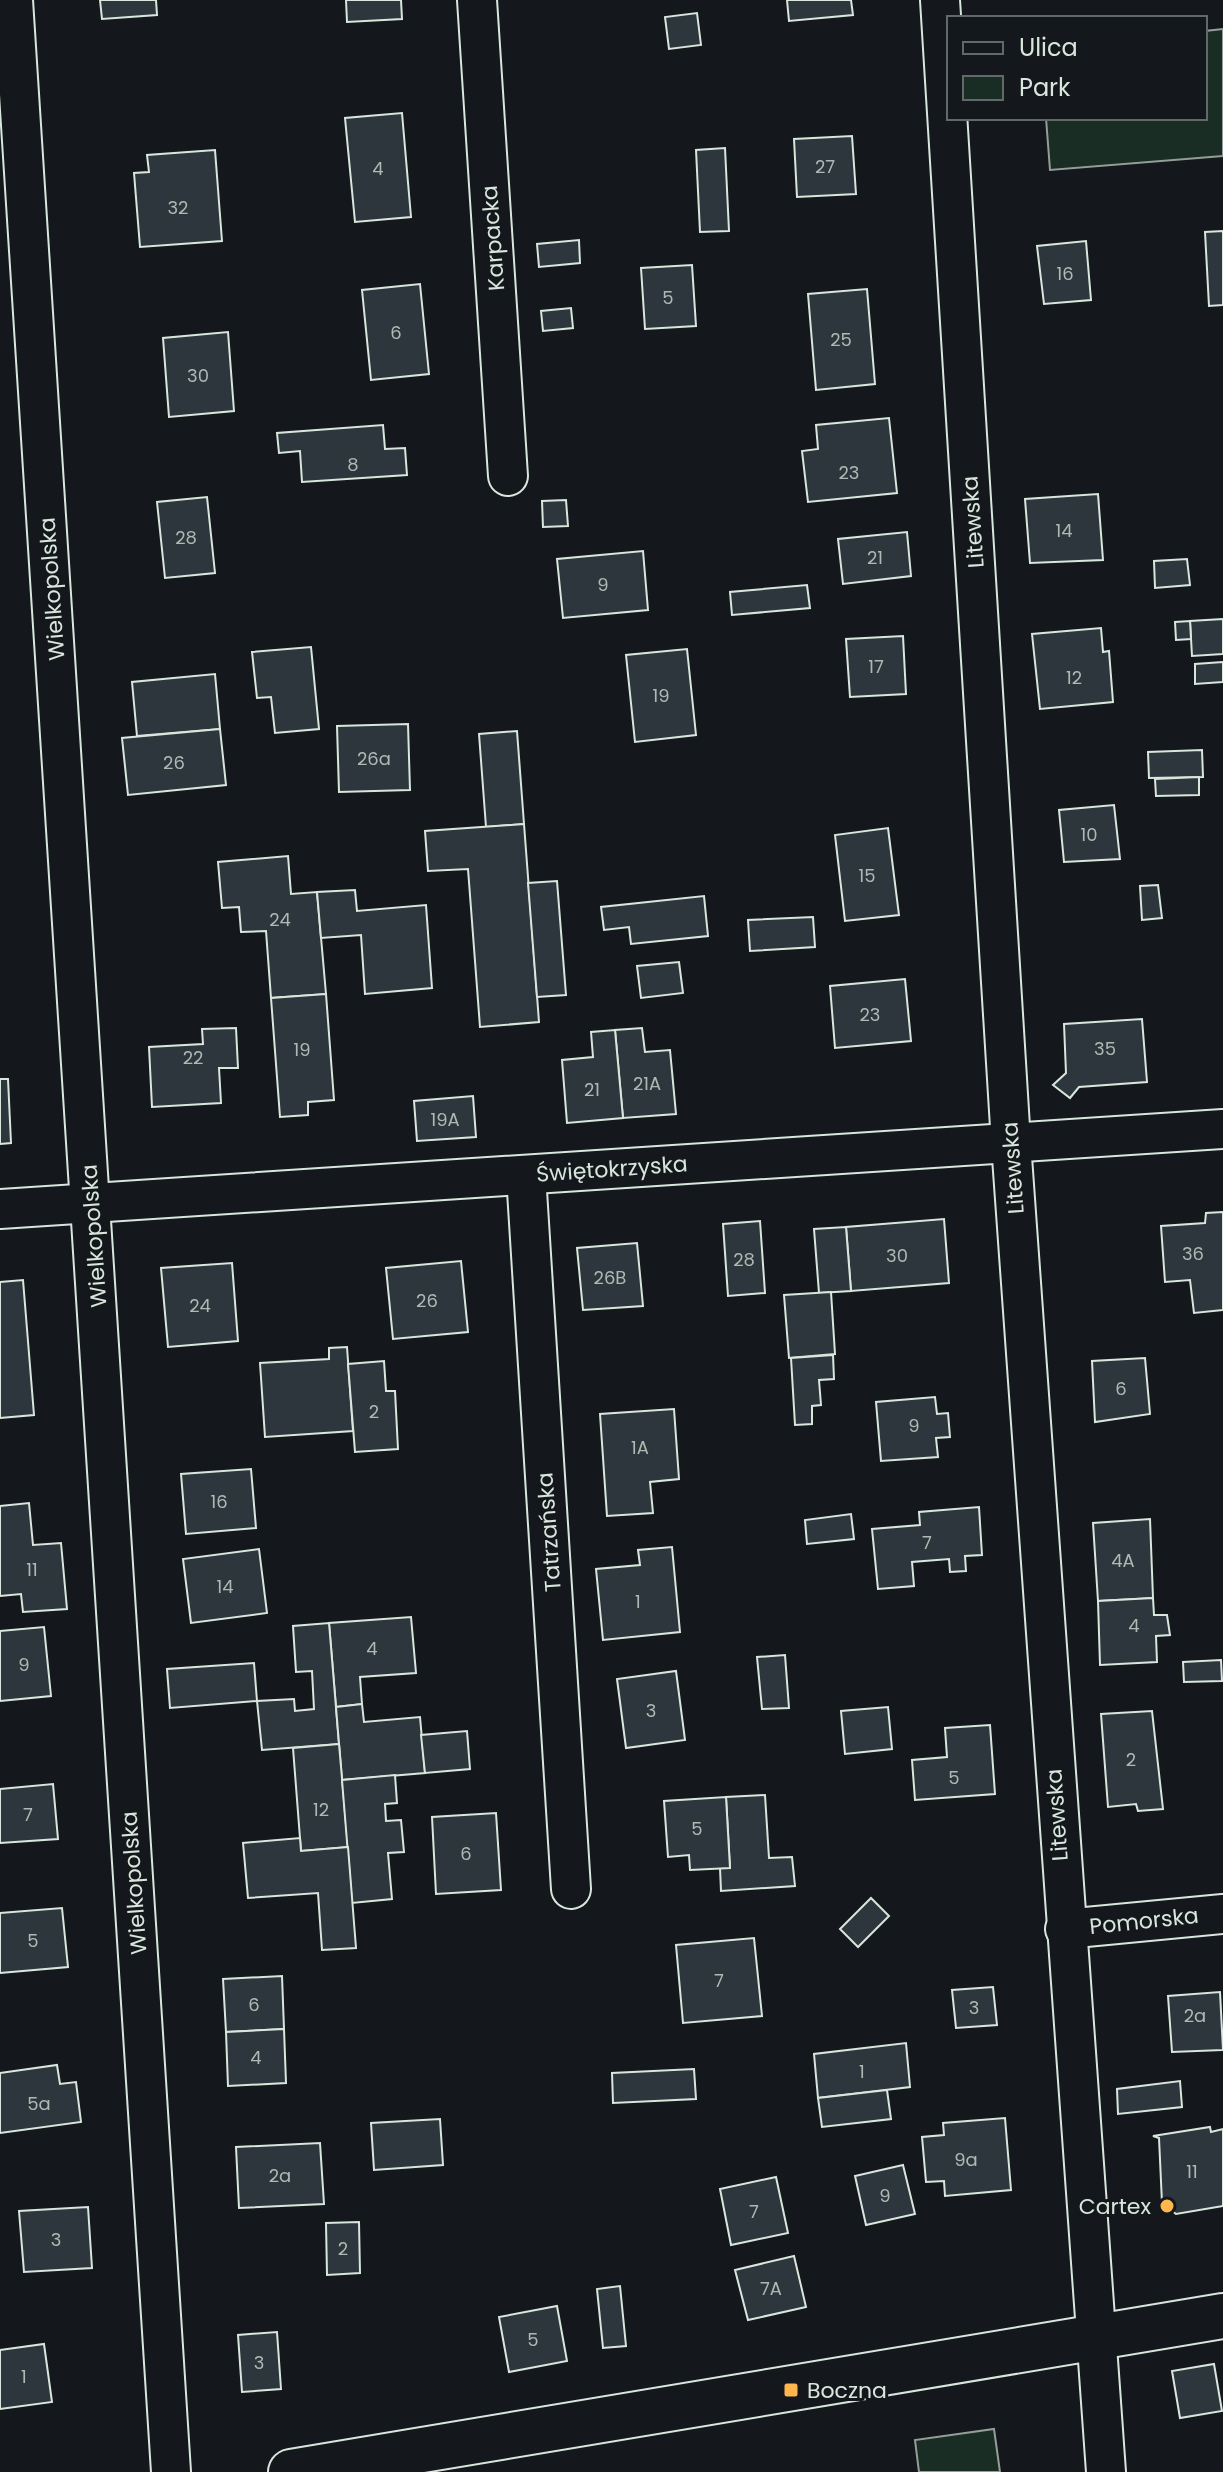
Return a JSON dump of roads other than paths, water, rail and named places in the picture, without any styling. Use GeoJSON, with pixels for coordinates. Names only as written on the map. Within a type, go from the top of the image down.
{"type":"FeatureCollection","features":[{"type":"Feature","properties":{"kind":"street","name":"Wielkopolska"},"geometry":{"type":"LineString","coordinates":[[13,0],[171,2472]]}},
{"type":"Feature","properties":{"kind":"street","name":"Karpacka"},"geometry":{"type":"LineString","coordinates":[[477,0],[508,476]]}},
{"type":"Feature","properties":{"kind":"street","name":"Litewska"},"geometry":{"type":"LineString","coordinates":[[940,0],[947,113]]}},
{"type":"Feature","properties":{"kind":"street","name":"Litewska"},"geometry":{"type":"LineString","coordinates":[[947,120],[1011,1143],[1106,2472]]}},
{"type":"Feature","properties":{"kind":"street","name":"Świętokrzyska"},"geometry":{"type":"LineString","coordinates":[[0,1209],[1223,1129]]}},
{"type":"Feature","properties":{"kind":"street","name":"Tatrzańska"},"geometry":{"type":"LineString","coordinates":[[526,1175],[571,1889]]}},
{"type":"Feature","properties":{"kind":"street","name":"Pomorska"},"geometry":{"type":"LineString","coordinates":[[1065,1929],[1223,1914]]}},
{"type":"Feature","properties":{"kind":"street"},"geometry":{"type":"LineString","coordinates":[[291,2472],[1223,2316]]}},
{"type":"Feature","properties":{"kind":"place","name":"Cartex"},"geometry":{"type":"Point","coordinates":[1167,2206]}},
{"type":"Feature","properties":{"kind":"place","name":"Boczna"},"geometry":{"type":"Point","coordinates":[791,2390]}}]}
